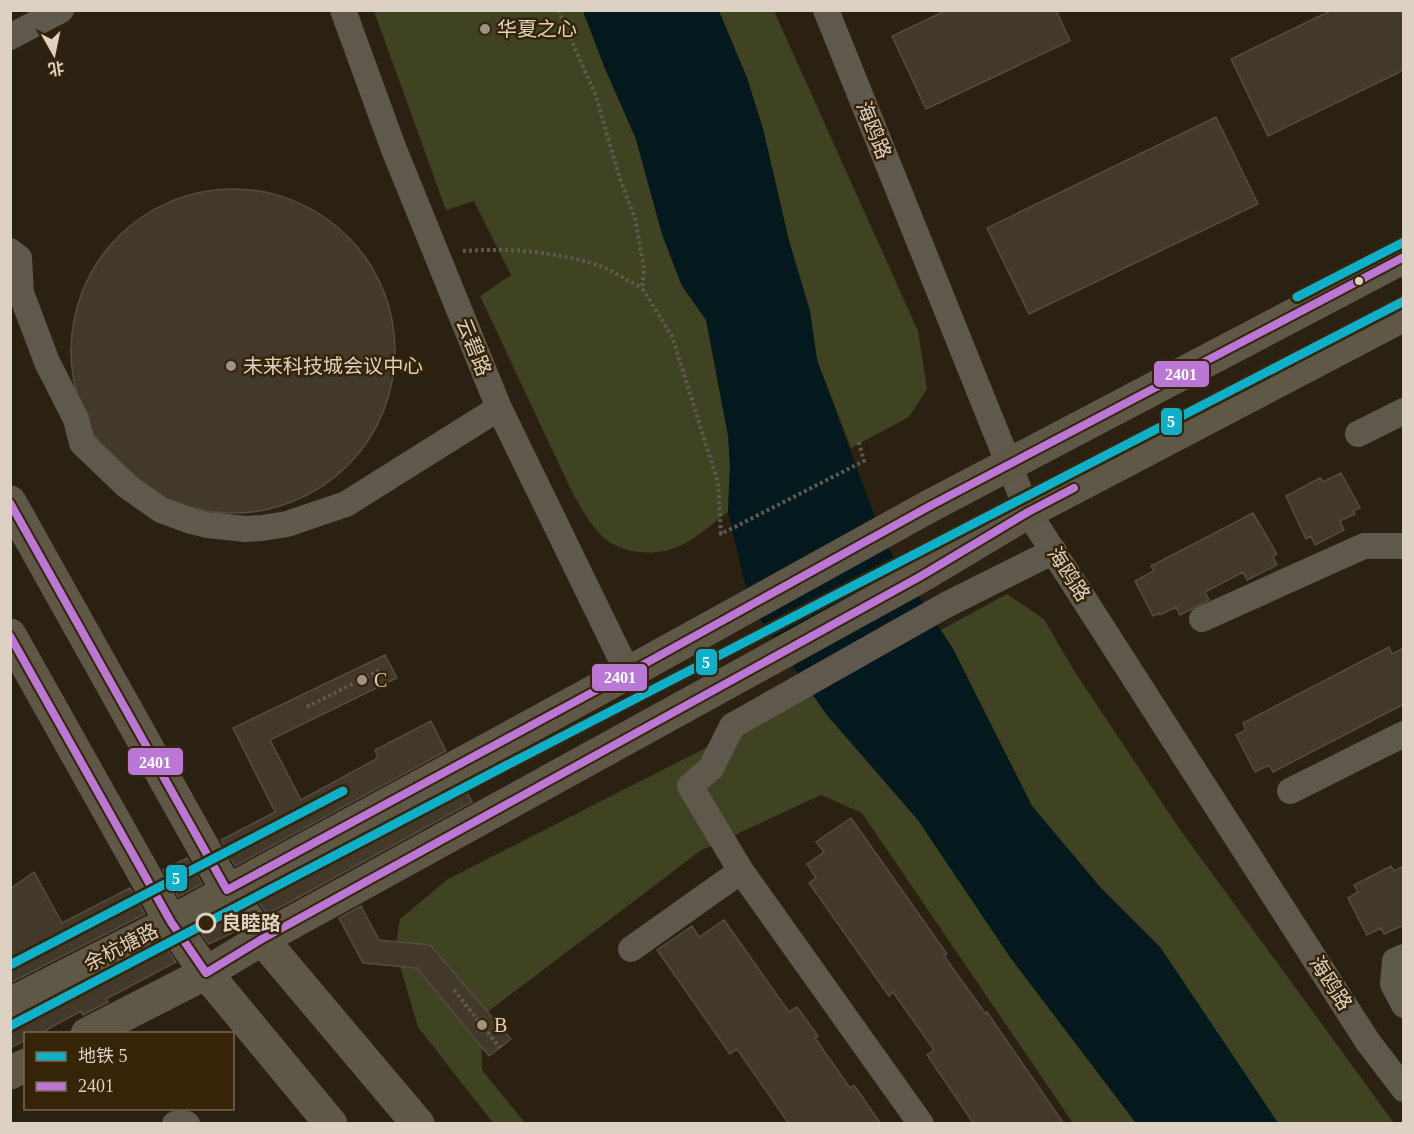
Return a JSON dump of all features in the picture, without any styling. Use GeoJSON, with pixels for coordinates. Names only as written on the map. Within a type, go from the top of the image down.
{"type":"FeatureCollection","features":[{"type":"Feature","properties":{"kind":"main road","name":"余杭塘路"},"geometry":{"type":"LineString","coordinates":[[10,1004],[171,922],[928,507],[1404,257]]}},
{"type":"Feature","properties":{"kind":"main road"},"geometry":{"type":"LineString","coordinates":[[91,1032],[206,973],[262,939],[921,576],[1029,512],[1404,315]]}},
{"type":"Feature","properties":{"kind":"main road"},"geometry":{"type":"LineString","coordinates":[[10,502],[227,890],[262,939],[418,1124]]}},
{"type":"Feature","properties":{"kind":"main road"},"geometry":{"type":"LineString","coordinates":[[10,635],[171,922],[206,973],[331,1124]]}},
{"type":"Feature","properties":{"kind":"main road"},"geometry":{"type":"LineString","coordinates":[[10,1072],[24,1066]]}},
{"type":"Feature","properties":{"kind":"street"},"geometry":{"type":"LineString","coordinates":[[10,36],[61,10]]}},
{"type":"Feature","properties":{"kind":"street","name":"云碧路"},"geometry":{"type":"LineString","coordinates":[[343,10],[393,147],[499,408],[628,673]]}},
{"type":"Feature","properties":{"kind":"street","name":"海鸥路"},"geometry":{"type":"LineString","coordinates":[[826,10],[1008,466],[1029,512],[1368,1042],[1404,1089]]}},
{"type":"Feature","properties":{"kind":"street"},"geometry":{"type":"LineString","coordinates":[[10,251],[19,258],[21,293],[47,362],[76,419],[82,443],[127,486],[161,510],[191,521],[246,529],[262,528],[287,524],[346,504],[499,408]]}},
{"type":"Feature","properties":{"kind":"street"},"geometry":{"type":"LineString","coordinates":[[1358,434],[1404,411]]}},
{"type":"Feature","properties":{"kind":"street"},"geometry":{"type":"LineString","coordinates":[[1202,619],[1364,546],[1404,546]]}},
{"type":"Feature","properties":{"kind":"street"},"geometry":{"type":"LineString","coordinates":[[921,1124],[741,871],[690,786],[711,768],[732,726],[946,605],[1054,551]]}},
{"type":"Feature","properties":{"kind":"street"},"geometry":{"type":"LineString","coordinates":[[1290,791],[1404,734]]}},
{"type":"Feature","properties":{"kind":"street"},"geometry":{"type":"LineString","coordinates":[[632,949],[741,871]]}},
{"type":"Feature","properties":{"kind":"street"},"geometry":{"type":"LineString","coordinates":[[1404,957],[1395,961],[1393,984],[1404,1005]]}},
{"type":"Feature","properties":{"kind":"street"},"geometry":{"type":"LineString","coordinates":[[175,1124],[187,1124]]}},
{"type":"Feature","properties":{"kind":"path"},"geometry":{"type":"LineString","coordinates":[[558,10],[596,96],[620,179],[635,218],[644,268],[642,288]]}},
{"type":"Feature","properties":{"kind":"path"},"geometry":{"type":"LineString","coordinates":[[436,253],[485,250],[554,253],[605,268],[642,288],[672,336],[718,483],[721,534],[864,461],[858,440]]}},
{"type":"Feature","properties":{"kind":"path"},"geometry":{"type":"LineString","coordinates":[[307,707],[382,669]]}},
{"type":"Feature","properties":{"kind":"path"},"geometry":{"type":"LineString","coordinates":[[454,990],[500,1048]]}},
{"type":"Feature","properties":{"kind":"green space"},"geometry":{"type":"Polygon","coordinates":[[[374,11],[583,11],[636,139],[662,234],[682,286],[706,319],[728,435],[730,465],[728,512],[688,542],[673,549],[652,552],[620,548],[598,532],[573,494],[480,296],[511,275],[474,201],[446,210],[374,11]]]}},
{"type":"Feature","properties":{"kind":"green space"},"geometry":{"type":"Polygon","coordinates":[[[719,11],[774,11],[918,331],[927,389],[909,417],[851,448],[817,360],[810,311],[789,241],[763,129],[747,78],[719,11]]]}},
{"type":"Feature","properties":{"kind":"green space"},"geometry":{"type":"Polygon","coordinates":[[[1007,594],[1044,619],[1073,669],[1181,831],[1394,1123],[1278,1123],[1160,947],[1100,887],[1032,806],[953,649],[941,630],[1007,594]]]}},
{"type":"Feature","properties":{"kind":"green space"},"geometry":{"type":"Polygon","coordinates":[[[812,694],[827,715],[918,820],[1010,957],[1136,1123],[1073,1123],[862,813],[821,795],[700,851],[481,1017],[482,1070],[525,1123],[493,1123],[418,1027],[395,949],[400,919],[448,879],[812,694]]]}},
{"type":"Feature","properties":{"kind":"water"},"geometry":{"type":"Polygon","coordinates":[[[583,11],[719,11],[747,78],[763,129],[789,241],[810,311],[817,360],[884,542],[953,649],[1032,806],[1100,887],[1160,947],[1278,1123],[1136,1123],[1010,957],[918,820],[827,715],[750,605],[728,512],[730,465],[728,435],[706,320],[682,286],[662,234],[636,139],[583,11]]]}},
{"type":"Feature","properties":{"kind":"building"},"geometry":{"type":"Polygon","coordinates":[[[947,10],[1056,10],[1070,41],[926,109],[892,36],[947,10]]]}},
{"type":"Feature","properties":{"kind":"building"},"geometry":{"type":"Polygon","coordinates":[[[1332,10],[1404,10],[1404,70],[1268,136],[1231,59],[1332,10]]]}},
{"type":"Feature","properties":{"kind":"building"},"geometry":{"type":"Polygon","coordinates":[[[1216,117],[1258,204],[1029,314],[987,228],[1216,117]]]}},
{"type":"Feature","properties":{"kind":"building","name":"未来科技城会议中心"},"geometry":{"type":"Polygon","coordinates":[[[233,189],[265,192],[295,201],[323,216],[348,236],[368,261],[383,289],[392,319],[395,351],[392,383],[383,413],[368,441],[348,466],[323,486],[295,501],[265,510],[233,513],[201,510],[171,501],[143,486],[118,466],[98,441],[83,413],[74,383],[71,351],[74,319],[83,289],[98,261],[118,236],[143,216],[171,201],[201,192],[233,189]]]}},
{"type":"Feature","properties":{"kind":"building"},"geometry":{"type":"Polygon","coordinates":[[[1341,473],[1360,508],[1353,511],[1355,514],[1340,521],[1344,530],[1315,545],[1311,536],[1306,539],[1286,496],[1320,478],[1323,482],[1341,473]]]}},
{"type":"Feature","properties":{"kind":"building"},"geometry":{"type":"Polygon","coordinates":[[[1253,513],[1277,554],[1273,557],[1277,565],[1247,580],[1243,572],[1205,592],[1209,600],[1180,615],[1176,607],[1153,616],[1135,581],[1154,571],[1151,566],[1253,513]]]}},
{"type":"Feature","properties":{"kind":"building"},"geometry":{"type":"Polygon","coordinates":[[[1389,647],[1392,654],[1404,648],[1404,704],[1273,772],[1269,765],[1255,772],[1236,735],[1246,730],[1243,723],[1389,647]]]}},
{"type":"Feature","properties":{"kind":"building"},"geometry":{"type":"Polygon","coordinates":[[[385,655],[397,678],[270,740],[301,800],[378,758],[375,750],[431,721],[446,751],[235,866],[221,840],[275,812],[233,728],[385,655]]]}},
{"type":"Feature","properties":{"kind":"building"},"geometry":{"type":"Polygon","coordinates":[[[463,784],[472,802],[292,901],[267,914],[255,897],[463,784]]]}},
{"type":"Feature","properties":{"kind":"building"},"geometry":{"type":"Polygon","coordinates":[[[851,818],[947,954],[944,956],[985,1013],[987,1012],[1064,1124],[974,1124],[927,1055],[934,1050],[893,992],[889,996],[809,883],[816,878],[807,864],[824,852],[816,842],[851,818]]]}},
{"type":"Feature","properties":{"kind":"building"},"geometry":{"type":"Polygon","coordinates":[[[187,858],[202,884],[178,897],[163,870],[187,858]]]}},
{"type":"Feature","properties":{"kind":"building"},"geometry":{"type":"Polygon","coordinates":[[[1391,866],[1394,871],[1404,866],[1404,925],[1384,934],[1381,928],[1367,935],[1348,898],[1358,892],[1354,885],[1391,866]]]}},
{"type":"Feature","properties":{"kind":"building"},"geometry":{"type":"Polygon","coordinates":[[[34,872],[62,923],[130,888],[145,914],[10,983],[10,889],[34,872]]]}},
{"type":"Feature","properties":{"kind":"building"},"geometry":{"type":"Polygon","coordinates":[[[361,906],[379,940],[430,945],[511,1039],[489,1056],[417,968],[363,963],[339,918],[361,906]]]}},
{"type":"Feature","properties":{"kind":"building"},"geometry":{"type":"Polygon","coordinates":[[[222,915],[234,932],[209,944],[198,929],[222,915]]]}},
{"type":"Feature","properties":{"kind":"building"},"geometry":{"type":"Polygon","coordinates":[[[724,920],[789,1012],[797,1007],[818,1036],[815,1038],[850,1088],[854,1085],[881,1124],[789,1124],[737,1049],[730,1054],[657,950],[692,926],[699,937],[724,920]]]}},
{"type":"Feature","properties":{"kind":"building"},"geometry":{"type":"Polygon","coordinates":[[[165,946],[176,962],[106,999],[108,1002],[83,1015],[81,1011],[43,1032],[24,1032],[24,1041],[10,1048],[10,1022],[19,1021],[165,946]]]}},
{"type":"Feature","properties":{"kind":"metro line","name":"5"},"geometry":{"type":"LineString","coordinates":[[1297,297],[1404,242]]}},
{"type":"Feature","properties":{"kind":"metro line","name":"5"},"geometry":{"type":"LineString","coordinates":[[10,1026],[507,765],[1404,301]]}},
{"type":"Feature","properties":{"kind":"metro line","name":"5"},"geometry":{"type":"LineString","coordinates":[[10,965],[343,791]]}},
{"type":"Feature","properties":{"kind":"transit line","name":"2401"},"geometry":{"type":"LineString","coordinates":[[10,503],[227,890],[628,673],[928,507],[1404,257]]}},
{"type":"Feature","properties":{"kind":"transit line","name":"2401"},"geometry":{"type":"LineString","coordinates":[[10,636],[171,922],[206,973],[262,939],[921,576],[1028,512],[1074,488]]}},
{"type":"Feature","properties":{"kind":"place","name":"华夏之心"},"geometry":{"type":"Point","coordinates":[485,29]}},
{"type":"Feature","properties":{"kind":"place","name":"未来科技城会议中心"},"geometry":{"type":"Point","coordinates":[231,366]}},
{"type":"Feature","properties":{"kind":"place","name":"C"},"geometry":{"type":"Point","coordinates":[362,680]}},
{"type":"Feature","properties":{"kind":"place","name":"良睦路"},"geometry":{"type":"Point","coordinates":[206,923]}},
{"type":"Feature","properties":{"kind":"place","name":"B"},"geometry":{"type":"Point","coordinates":[482,1025]}}]}
